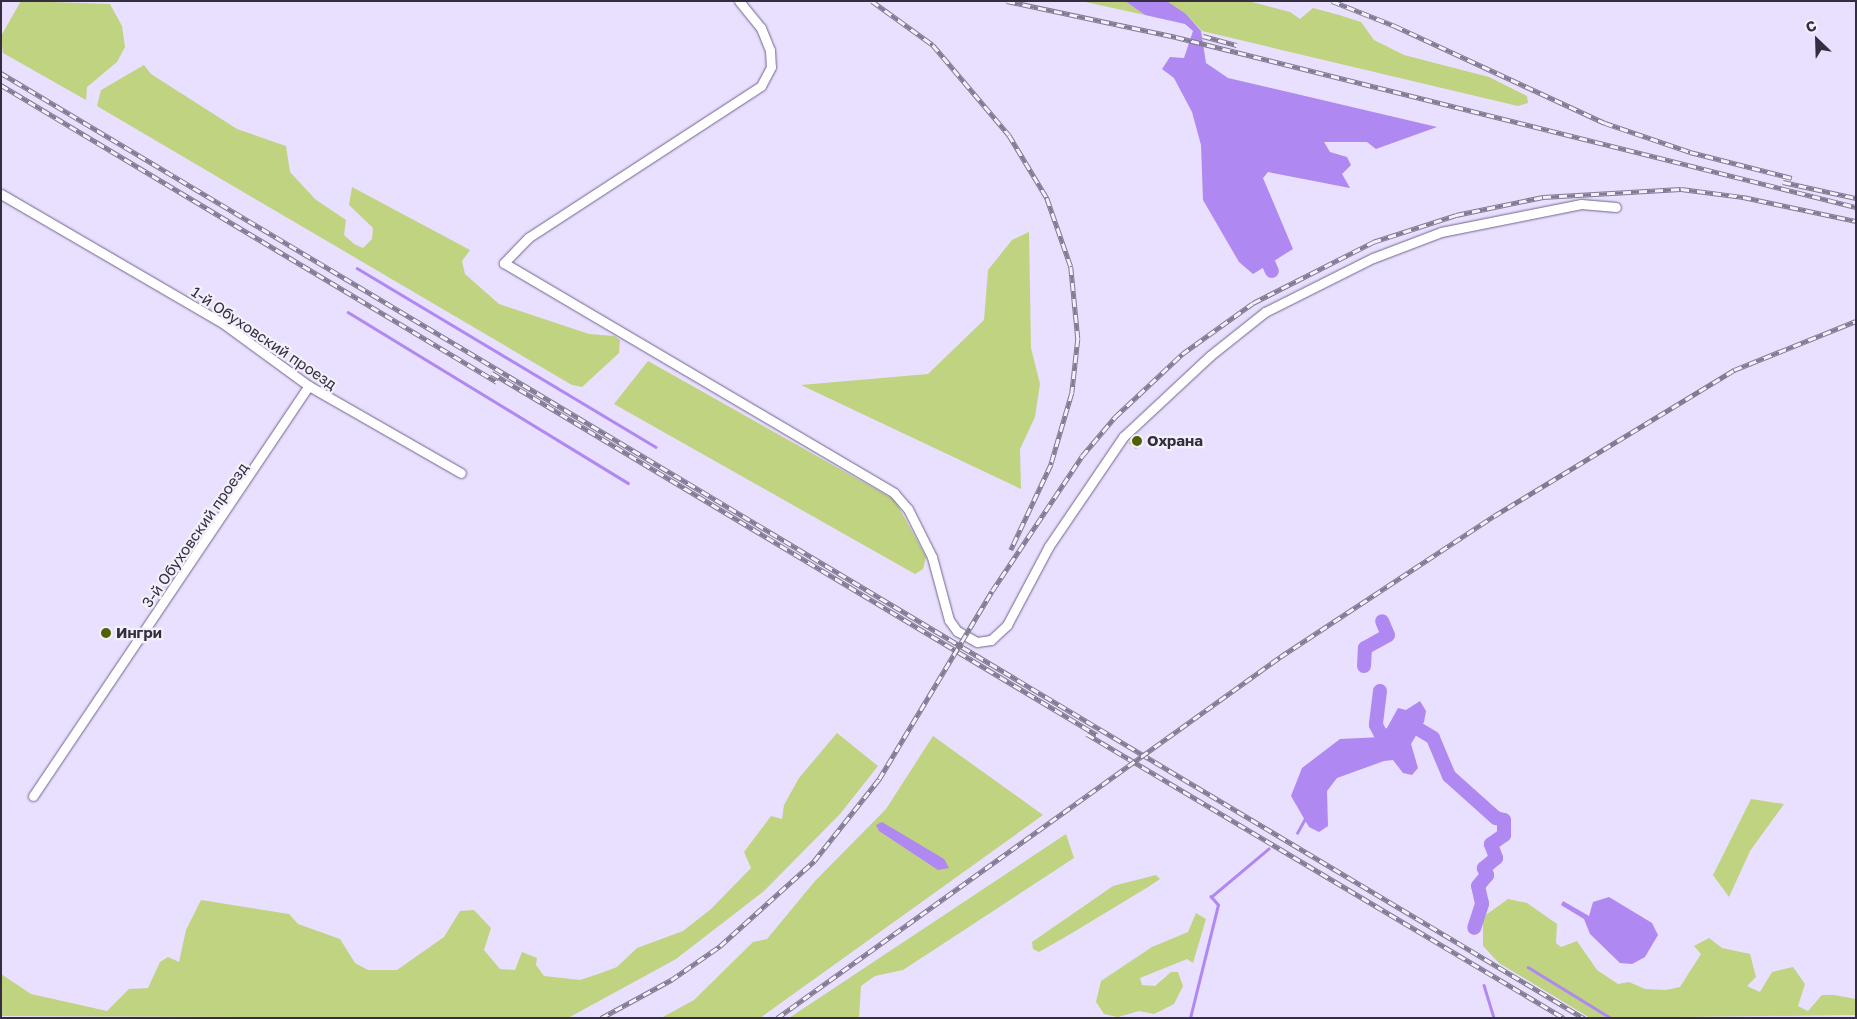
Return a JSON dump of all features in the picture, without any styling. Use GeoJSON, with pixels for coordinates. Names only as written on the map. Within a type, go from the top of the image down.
{"type":"FeatureCollection","features":[{"type":"Feature","properties":{"kind":"street"},"geometry":{"type":"LineString","coordinates":[[739,1],[761,28],[770,50],[771,67],[761,86],[528,238],[504,263],[894,493],[908,509],[932,557],[949,620],[957,631],[977,642],[991,640],[1007,625],[1048,546],[1123,438],[1211,354],[1265,312],[1373,258],[1440,232],[1581,204],[1616,207]]}},
{"type":"Feature","properties":{"kind":"street","name":"1-й Обуховский проезд"},"geometry":{"type":"LineString","coordinates":[[1,194],[224,324],[309,386],[461,473]]}},
{"type":"Feature","properties":{"kind":"street","name":"3-й Обуховский проезд"},"geometry":{"type":"LineString","coordinates":[[33,796],[309,386]]}},
{"type":"Feature","properties":{"kind":"green space"},"geometry":{"type":"Polygon","coordinates":[[[21,1],[110,4],[122,26],[125,47],[117,62],[87,87],[86,100],[3,53],[1,36],[21,1]]]}},
{"type":"Feature","properties":{"kind":"green space"},"geometry":{"type":"Polygon","coordinates":[[[1081,1],[1125,1],[1145,15],[1081,1]]]}},
{"type":"Feature","properties":{"kind":"green space"},"geometry":{"type":"Polygon","coordinates":[[[1157,1],[1248,1],[1290,12],[1300,19],[1313,8],[1339,15],[1361,22],[1374,40],[1404,55],[1489,77],[1527,96],[1528,103],[1518,106],[1202,31],[1186,14],[1157,1]]]}},
{"type":"Feature","properties":{"kind":"green space"},"geometry":{"type":"Polygon","coordinates":[[[144,65],[151,74],[237,129],[286,146],[290,172],[315,199],[346,220],[344,235],[354,244],[363,248],[372,239],[373,228],[349,205],[352,187],[470,250],[462,261],[465,274],[499,304],[589,334],[614,336],[620,340],[619,353],[582,387],[572,385],[97,106],[101,90],[144,65]]]}},
{"type":"Feature","properties":{"kind":"green space"},"geometry":{"type":"Polygon","coordinates":[[[1029,232],[1031,348],[1040,384],[1035,417],[1020,449],[1021,489],[801,385],[928,374],[984,320],[988,270],[1012,240],[1029,232]]]}},
{"type":"Feature","properties":{"kind":"green space"},"geometry":{"type":"Polygon","coordinates":[[[648,361],[895,500],[926,557],[923,569],[915,574],[614,404],[648,361]]]}},
{"type":"Feature","properties":{"kind":"green space"},"geometry":{"type":"Polygon","coordinates":[[[837,733],[878,766],[840,814],[764,891],[676,959],[568,1018],[1,1016],[1,974],[31,994],[107,1011],[129,989],[148,988],[160,962],[168,957],[179,962],[186,930],[201,900],[289,914],[298,924],[340,939],[355,963],[368,970],[397,970],[444,937],[460,911],[474,910],[491,928],[484,950],[500,969],[515,970],[522,952],[537,958],[536,965],[544,976],[580,980],[601,973],[617,967],[637,948],[683,931],[711,909],[751,868],[744,852],[771,816],[782,819],[784,805],[799,778],[837,733]]]}},
{"type":"Feature","properties":{"kind":"green space"},"geometry":{"type":"Polygon","coordinates":[[[933,736],[1043,815],[760,1018],[661,1018],[694,1000],[753,942],[767,939],[815,881],[886,809],[933,736]]]}},
{"type":"Feature","properties":{"kind":"green space"},"geometry":{"type":"Polygon","coordinates":[[[1751,799],[1784,804],[1750,851],[1729,897],[1713,875],[1751,799]]]}},
{"type":"Feature","properties":{"kind":"green space"},"geometry":{"type":"Polygon","coordinates":[[[1066,834],[1074,858],[903,970],[875,976],[861,986],[859,1018],[789,1018],[1066,834]]]}},
{"type":"Feature","properties":{"kind":"green space"},"geometry":{"type":"Polygon","coordinates":[[[1156,875],[1160,879],[1072,933],[1039,952],[1033,949],[1032,942],[1113,886],[1156,875]]]}},
{"type":"Feature","properties":{"kind":"green space"},"geometry":{"type":"Polygon","coordinates":[[[1508,899],[1527,903],[1557,924],[1556,943],[1561,947],[1577,941],[1597,970],[1618,984],[1629,982],[1645,989],[1666,990],[1680,987],[1701,954],[1694,946],[1709,938],[1722,948],[1750,954],[1756,977],[1747,986],[1760,992],[1772,972],[1793,967],[1805,984],[1798,1006],[1808,1011],[1822,995],[1834,995],[1856,999],[1856,1015],[1590,1018],[1499,963],[1483,946],[1483,917],[1508,899]]]}},
{"type":"Feature","properties":{"kind":"green space"},"geometry":{"type":"Polygon","coordinates":[[[1196,913],[1206,919],[1193,963],[1187,959],[1140,978],[1142,985],[1155,986],[1171,972],[1178,972],[1183,986],[1174,1004],[1154,1014],[1139,1011],[1118,1017],[1104,1014],[1096,1002],[1101,981],[1152,947],[1188,932],[1196,913]]]}},
{"type":"Feature","properties":{"kind":"shaded area"},"geometry":{"type":"Polygon","coordinates":[[[1125,1],[1168,2],[1186,14],[1201,31],[1206,63],[1228,78],[1437,127],[1376,149],[1367,142],[1324,142],[1330,152],[1347,157],[1351,165],[1342,174],[1350,188],[1268,172],[1263,178],[1293,249],[1253,274],[1239,262],[1203,200],[1201,145],[1192,112],[1174,78],[1162,69],[1170,57],[1184,58],[1193,31],[1185,24],[1145,15],[1125,1]]]}},
{"type":"Feature","properties":{"kind":"shaded area"},"geometry":{"type":"Polygon","coordinates":[[[1420,701],[1426,711],[1424,722],[1411,744],[1418,768],[1412,775],[1403,773],[1393,760],[1384,761],[1337,778],[1327,791],[1328,826],[1319,832],[1309,827],[1291,796],[1302,768],[1340,739],[1382,737],[1398,708],[1406,710],[1420,701]]]}},
{"type":"Feature","properties":{"kind":"shaded area"},"geometry":{"type":"Polygon","coordinates":[[[882,822],[944,859],[949,868],[938,870],[879,831],[876,825],[882,822]]]}},
{"type":"Feature","properties":{"kind":"shaded area"},"geometry":{"type":"Polygon","coordinates":[[[1609,897],[1652,923],[1658,935],[1645,957],[1632,964],[1620,963],[1590,934],[1584,919],[1561,905],[1563,901],[1589,916],[1593,902],[1609,897]]]}},
{"type":"Feature","properties":{"kind":"building","name":"Охрана"},"geometry":{"type":"Polygon","coordinates":[[[1138,434],[1144,440],[1136,449],[1129,443],[1138,434]]]}},
{"type":"Feature","properties":{"kind":"waterway"},"geometry":{"type":"LineString","coordinates":[[1262,249],[1272,271]]}},
{"type":"Feature","properties":{"kind":"waterway"},"geometry":{"type":"LineString","coordinates":[[357,268],[656,447]]}},
{"type":"Feature","properties":{"kind":"waterway"},"geometry":{"type":"LineString","coordinates":[[348,312],[628,483]]}},
{"type":"Feature","properties":{"kind":"waterway"},"geometry":{"type":"LineString","coordinates":[[1364,666],[1365,648],[1388,635],[1382,621]]}},
{"type":"Feature","properties":{"kind":"waterway"},"geometry":{"type":"LineString","coordinates":[[1380,691],[1376,725],[1382,737],[1415,727],[1433,738],[1449,776],[1496,818],[1504,820],[1504,835],[1491,844],[1496,858],[1484,868],[1487,875],[1478,886],[1482,904],[1474,928]]}},
{"type":"Feature","properties":{"kind":"waterway"},"geometry":{"type":"LineString","coordinates":[[1297,833],[1306,817]]}},
{"type":"Feature","properties":{"kind":"waterway"},"geometry":{"type":"LineString","coordinates":[[1190,1018],[1218,905],[1211,897],[1268,849]]}},
{"type":"Feature","properties":{"kind":"waterway"},"geometry":{"type":"LineString","coordinates":[[1528,967],[1611,1018]]}},
{"type":"Feature","properties":{"kind":"waterway"},"geometry":{"type":"LineString","coordinates":[[1484,985],[1494,1018]]}},
{"type":"Feature","properties":{"kind":"railway"},"geometry":{"type":"LineString","coordinates":[[872,1],[933,45],[1009,135],[1047,198],[1071,267],[1078,339],[1072,393],[1051,465],[1011,550]]}},
{"type":"Feature","properties":{"kind":"railway"},"geometry":{"type":"LineString","coordinates":[[1007,1],[1176,37],[1856,207]]}},
{"type":"Feature","properties":{"kind":"railway"},"geometry":{"type":"LineString","coordinates":[[1332,1],[1395,26],[1605,123],[1690,152],[1792,178]]}},
{"type":"Feature","properties":{"kind":"railway"},"geometry":{"type":"LineString","coordinates":[[1203,36],[1237,45]]}},
{"type":"Feature","properties":{"kind":"railway"},"geometry":{"type":"LineString","coordinates":[[1,73],[1584,1018]]}},
{"type":"Feature","properties":{"kind":"railway"},"geometry":{"type":"LineString","coordinates":[[1,85],[497,382]]}},
{"type":"Feature","properties":{"kind":"railway"},"geometry":{"type":"LineString","coordinates":[[1783,182],[1856,198]]}},
{"type":"Feature","properties":{"kind":"railway"},"geometry":{"type":"LineString","coordinates":[[601,1018],[671,980],[720,946],[814,861],[879,779],[992,591],[1082,456],[1115,417],[1182,354],[1253,303],[1373,242],[1456,215],[1543,197],[1681,189],[1743,197],[1856,221]]}},
{"type":"Feature","properties":{"kind":"railway"},"geometry":{"type":"LineString","coordinates":[[777,1018],[1280,657],[1494,516],[1734,370],[1856,321]]}},
{"type":"Feature","properties":{"kind":"railway"},"geometry":{"type":"LineString","coordinates":[[492,373],[1097,735]]}},
{"type":"Feature","properties":{"kind":"railway"},"geometry":{"type":"LineString","coordinates":[[1087,734],[1564,1018]]}},
{"type":"Feature","properties":{"kind":"place","name":"Охрана"},"geometry":{"type":"Point","coordinates":[1137,441]}},
{"type":"Feature","properties":{"kind":"place","name":"Ингри"},"geometry":{"type":"Point","coordinates":[106,633]}}]}
